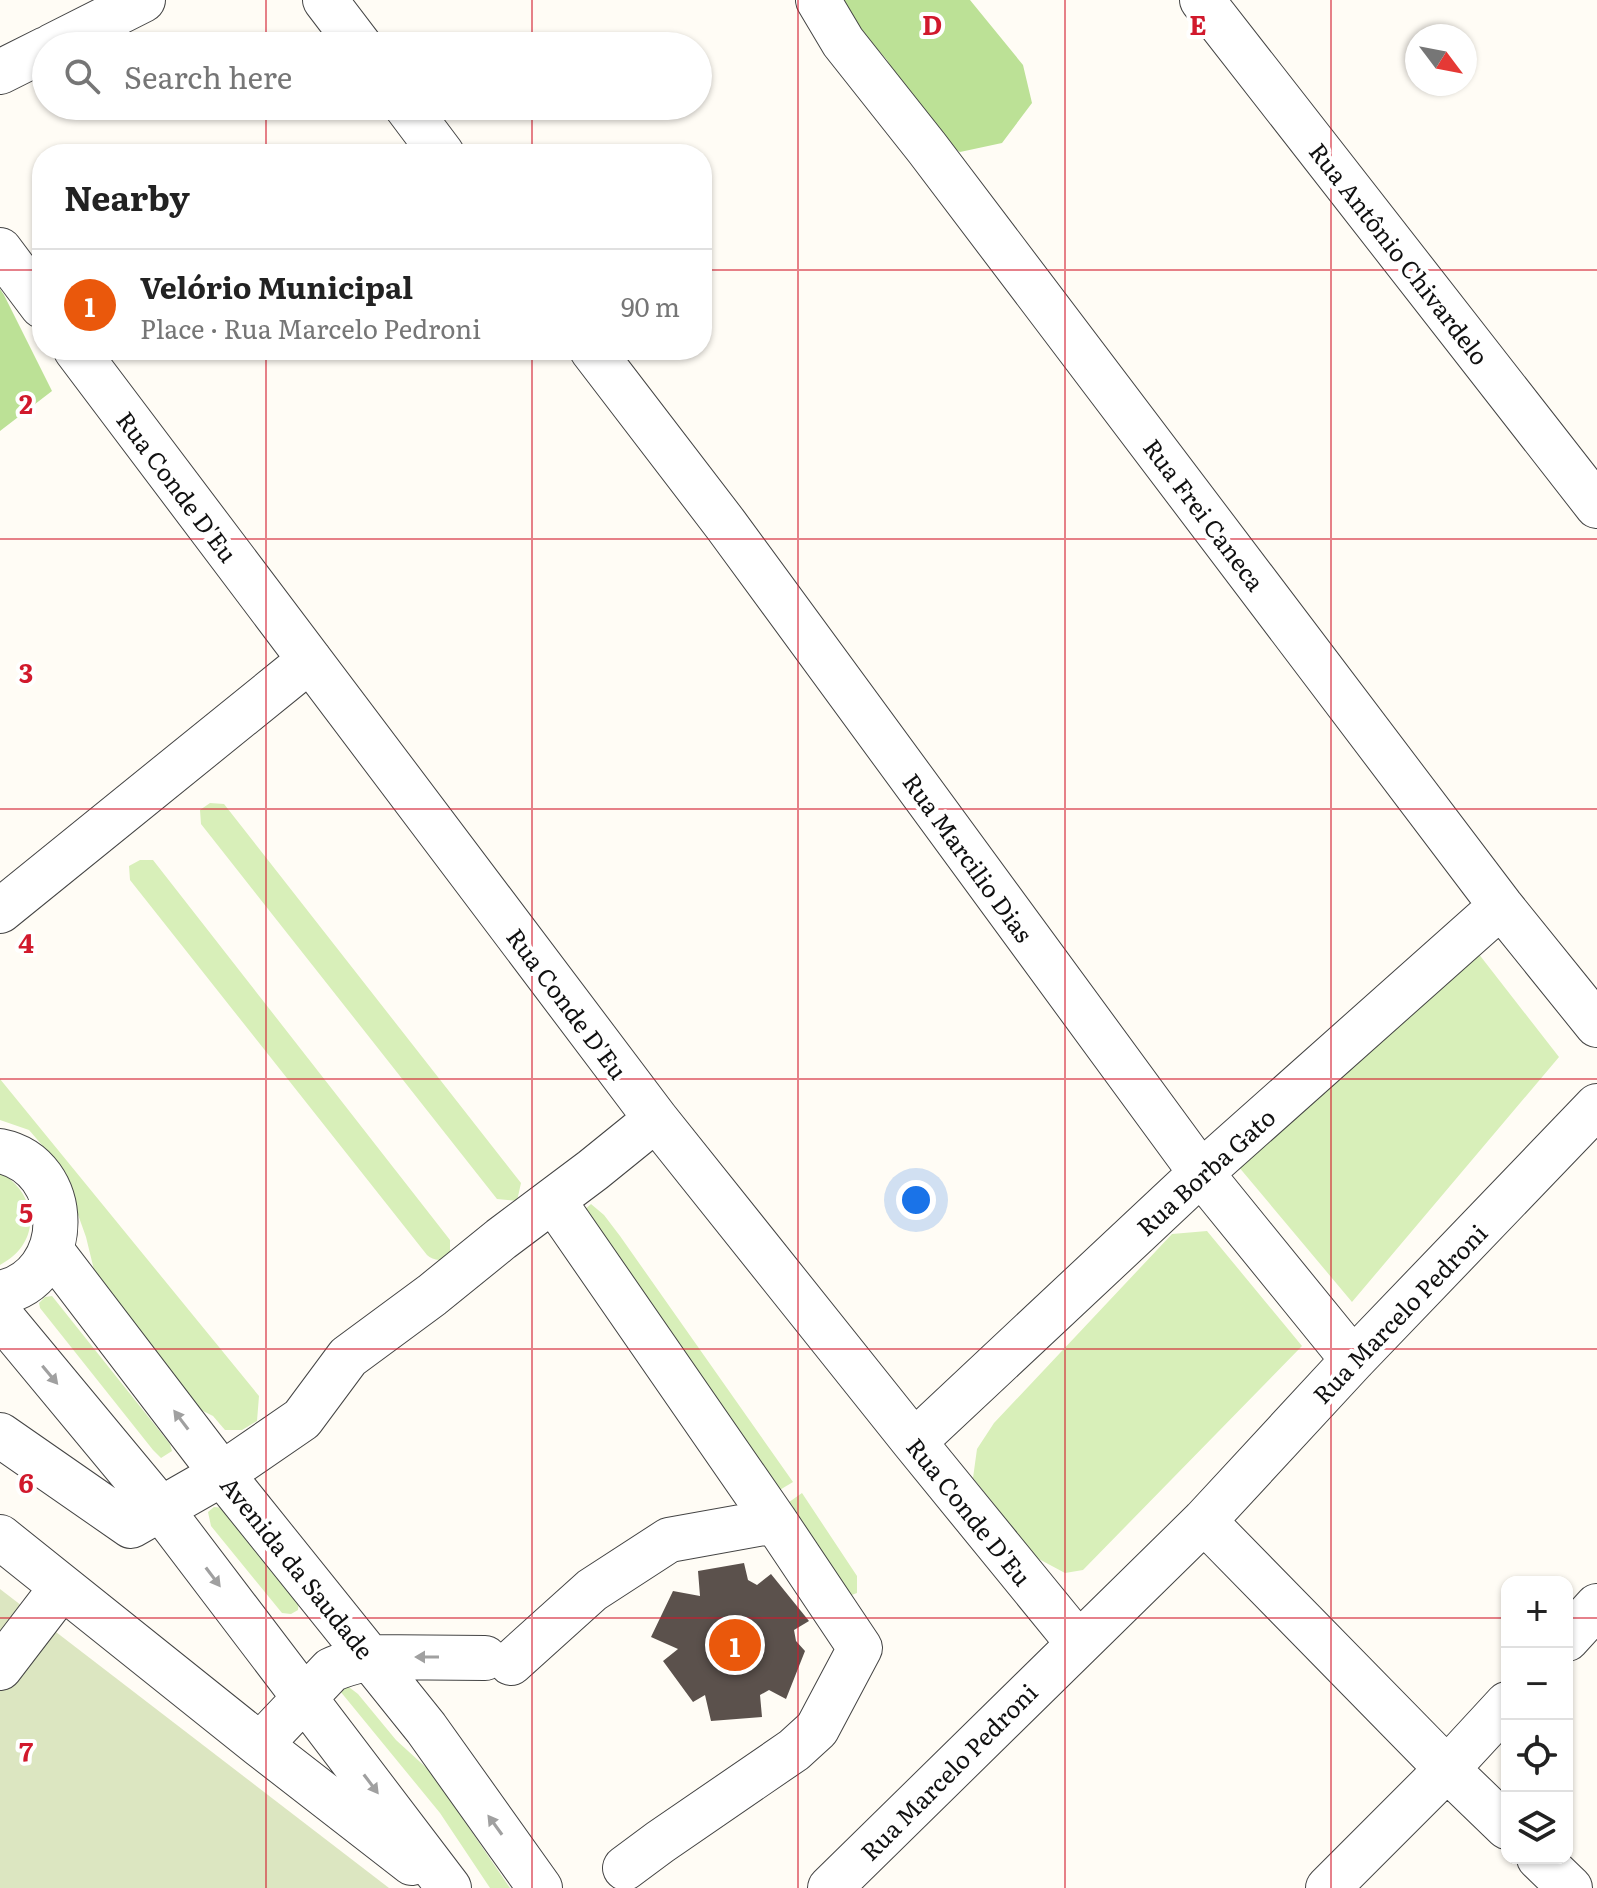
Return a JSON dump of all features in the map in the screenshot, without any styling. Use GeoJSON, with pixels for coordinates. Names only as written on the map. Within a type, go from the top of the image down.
{"type":"FeatureCollection","features":[{"type":"Feature","properties":{"kind":"street"},"geometry":{"type":"LineString","coordinates":[[80,32],[143,0]]}},
{"type":"Feature","properties":{"kind":"street"},"geometry":{"type":"LineString","coordinates":[[325,0],[349,32]]}},
{"type":"Feature","properties":{"kind":"street","name":"Rua Frei Caneca"},"geometry":{"type":"LineString","coordinates":[[818,0],[843,42],[927,148],[1501,906],[1597,1025]]}},
{"type":"Feature","properties":{"kind":"street","name":"Rua Antônio Chivardelo"},"geometry":{"type":"LineString","coordinates":[[1202,0],[1597,506]]}},
{"type":"Feature","properties":{"kind":"street"},"geometry":{"type":"LineString","coordinates":[[0,72],[32,56]]}},
{"type":"Feature","properties":{"kind":"street"},"geometry":{"type":"LineString","coordinates":[[416,120],[434,144]]}},
{"type":"Feature","properties":{"kind":"street"},"geometry":{"type":"LineString","coordinates":[[0,250],[32,293]]}},
{"type":"Feature","properties":{"kind":"street","name":"Rua Conde D'Eu"},"geometry":{"type":"LineString","coordinates":[[84,360],[656,1119],[1078,1643]]}},
{"type":"Feature","properties":{"kind":"street","name":"Rua Marcilio Dias"},"geometry":{"type":"LineString","coordinates":[[600,360],[726,525],[1201,1173],[1353,1360]]}},
{"type":"Feature","properties":{"kind":"street"},"geometry":{"type":"LineString","coordinates":[[0,911],[310,660]]}},
{"type":"Feature","properties":{"kind":"street","name":"Rua Borba Gato"},"geometry":{"type":"LineString","coordinates":[[914,1442],[1201,1173],[1501,906]]}},
{"type":"Feature","properties":{"kind":"street","name":"Rua Marcelo Pedroni"},"geometry":{"type":"LineString","coordinates":[[830,1888],[1204,1521],[1353,1360],[1597,1106]]}},
{"type":"Feature","properties":{"kind":"street"},"geometry":{"type":"LineString","coordinates":[[0,1435],[131,1526],[222,1474],[302,1419],[348,1357],[656,1119]]}},
{"type":"Feature","properties":{"kind":"street"},"geometry":{"type":"LineString","coordinates":[[0,1151],[30,1164],[45,1181],[54,1203],[57,1227],[51,1250],[40,1268],[25,1283],[0,1293]]}},
{"type":"Feature","properties":{"kind":"street"},"geometry":{"type":"LineString","coordinates":[[553,1200],[860,1648],[817,1729],[794,1750],[625,1868]]}},
{"type":"Feature","properties":{"kind":"street","name":"Avenida da Saudade"},"geometry":{"type":"LineString","coordinates":[[51,1250],[222,1474],[426,1728],[540,1888]]}},
{"type":"Feature","properties":{"kind":"street"},"geometry":{"type":"LineString","coordinates":[[0,1315],[161,1509],[447,1888]]}},
{"type":"Feature","properties":{"kind":"street"},"geometry":{"type":"LineString","coordinates":[[260,1745],[331,1670],[341,1665],[370,1657],[498,1660],[592,1590],[669,1540],[775,1521]]}},
{"type":"Feature","properties":{"kind":"street"},"geometry":{"type":"LineString","coordinates":[[1204,1521],[1501,1821]]}},
{"type":"Feature","properties":{"kind":"street"},"geometry":{"type":"LineString","coordinates":[[0,1537],[260,1745],[447,1888]]}},
{"type":"Feature","properties":{"kind":"street"},"geometry":{"type":"LineString","coordinates":[[0,1668],[62,1587]]}},
{"type":"Feature","properties":{"kind":"street"},"geometry":{"type":"LineString","coordinates":[[1573,1632],[1597,1606]]}},
{"type":"Feature","properties":{"kind":"street"},"geometry":{"type":"LineString","coordinates":[[1328,1888],[1501,1710]]}},
{"type":"Feature","properties":{"kind":"street"},"geometry":{"type":"LineString","coordinates":[[1545,1864],[1570,1888]]}},
{"type":"Feature","properties":{"kind":"green space"},"geometry":{"type":"Polygon","coordinates":[[[834,0],[970,0],[1023,65],[1032,103],[1002,143],[960,152],[922,125],[887,60],[834,0]]]}},
{"type":"Feature","properties":{"kind":"green space"},"geometry":{"type":"Polygon","coordinates":[[[0,289],[32,351],[32,360],[36,360],[52,391],[0,431],[0,289]]]}},
{"type":"Feature","properties":{"kind":"green space"},"geometry":{"type":"Polygon","coordinates":[[[210,803],[224,804],[521,1183],[517,1201],[497,1199],[201,824],[200,810],[210,803]]]}},
{"type":"Feature","properties":{"kind":"green space"},"geometry":{"type":"Polygon","coordinates":[[[140,860],[153,860],[450,1240],[450,1252],[446,1258],[436,1260],[427,1255],[130,880],[129,866],[140,860]]]}},
{"type":"Feature","properties":{"kind":"green space"},"geometry":{"type":"Polygon","coordinates":[[[1478,953],[1559,1057],[1352,1302],[1238,1166],[1478,953]]]}},
{"type":"Feature","properties":{"kind":"green space"},"geometry":{"type":"Polygon","coordinates":[[[0,1079],[259,1396],[257,1421],[242,1430],[225,1430],[213,1416],[199,1409],[95,1274],[86,1237],[61,1167],[29,1130],[0,1120],[0,1079]]]}},
{"type":"Feature","properties":{"kind":"green space"},"geometry":{"type":"Polygon","coordinates":[[[0,1172],[22,1193],[30,1219],[29,1232],[23,1244],[14,1256],[0,1265],[0,1172]]]}},
{"type":"Feature","properties":{"kind":"green space"},"geometry":{"type":"Polygon","coordinates":[[[591,1204],[620,1236],[793,1482],[773,1494],[582,1212],[591,1204]]]}},
{"type":"Feature","properties":{"kind":"green space"},"geometry":{"type":"Polygon","coordinates":[[[1207,1231],[1302,1346],[1083,1570],[1065,1573],[1037,1558],[973,1478],[977,1449],[994,1423],[1172,1234],[1207,1231]]]}},
{"type":"Feature","properties":{"kind":"green space"},"geometry":{"type":"Polygon","coordinates":[[[52,1296],[170,1444],[172,1451],[161,1458],[153,1450],[40,1308],[39,1303],[45,1297],[52,1296]]]}},
{"type":"Feature","properties":{"kind":"green space"},"geometry":{"type":"Polygon","coordinates":[[[802,1493],[857,1576],[857,1593],[849,1596],[782,1507],[802,1493]]]}},
{"type":"Feature","properties":{"kind":"green space"},"geometry":{"type":"Polygon","coordinates":[[[214,1507],[225,1508],[299,1599],[298,1610],[291,1614],[282,1613],[211,1526],[208,1512],[214,1507]]]}},
{"type":"Feature","properties":{"kind":"green space"},"geometry":{"type":"Polygon","coordinates":[[[0,1589],[389,1888],[0,1888],[0,1589]]]}},
{"type":"Feature","properties":{"kind":"green space"},"geometry":{"type":"Polygon","coordinates":[[[341,1681],[358,1694],[396,1740],[431,1772],[510,1888],[490,1888],[440,1813],[340,1691],[341,1681]]]}},
{"type":"Feature","properties":{"kind":"building"},"geometry":{"type":"Polygon","coordinates":[[[744,1563],[748,1580],[757,1585],[771,1574],[809,1621],[794,1630],[796,1641],[805,1651],[786,1699],[769,1690],[760,1695],[762,1717],[711,1721],[705,1695],[693,1702],[663,1661],[678,1649],[651,1637],[673,1591],[700,1596],[698,1571],[744,1563]]]}},
{"type":"Feature","properties":{"kind":"place","name":"Velório Municipal"},"geometry":{"type":"Point","coordinates":[735,1645]}}]}
